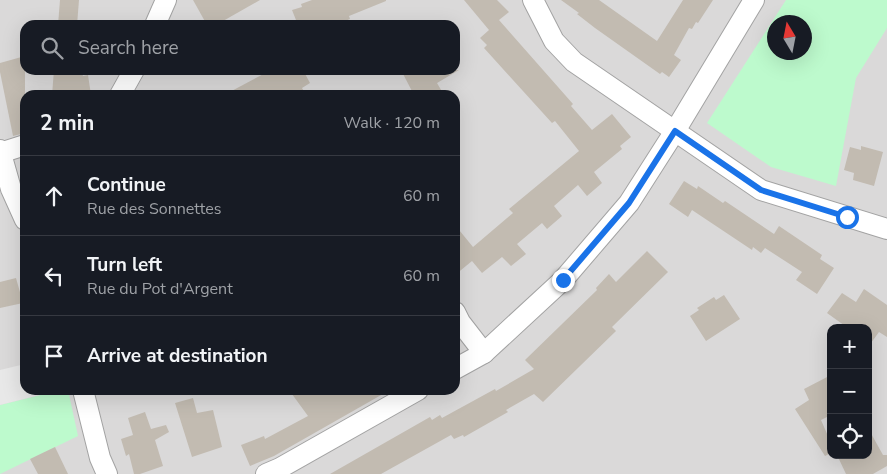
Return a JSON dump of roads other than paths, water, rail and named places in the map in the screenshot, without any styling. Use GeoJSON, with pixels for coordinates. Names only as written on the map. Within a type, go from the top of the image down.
{"type":"FeatureCollection","features":[{"type":"Feature","properties":{"kind":"street"},"geometry":{"type":"LineString","coordinates":[[157,20],[166,0]]}},
{"type":"Feature","properties":{"kind":"street"},"geometry":{"type":"LineString","coordinates":[[533,0],[554,40],[574,62],[761,190],[887,229]]}},
{"type":"Feature","properties":{"kind":"street"},"geometry":{"type":"LineString","coordinates":[[460,366],[484,353],[563,280],[629,203],[754,0]]}},
{"type":"Feature","properties":{"kind":"street"},"geometry":{"type":"LineString","coordinates":[[20,146],[0,152],[11,189],[20,209]]}},
{"type":"Feature","properties":{"kind":"street"},"geometry":{"type":"LineString","coordinates":[[460,319],[484,353]]}},
{"type":"Feature","properties":{"kind":"street"},"geometry":{"type":"LineString","coordinates":[[84,395],[100,458],[107,474]]}},
{"type":"Feature","properties":{"kind":"street"},"geometry":{"type":"LineString","coordinates":[[266,474],[409,395]]}}]}
